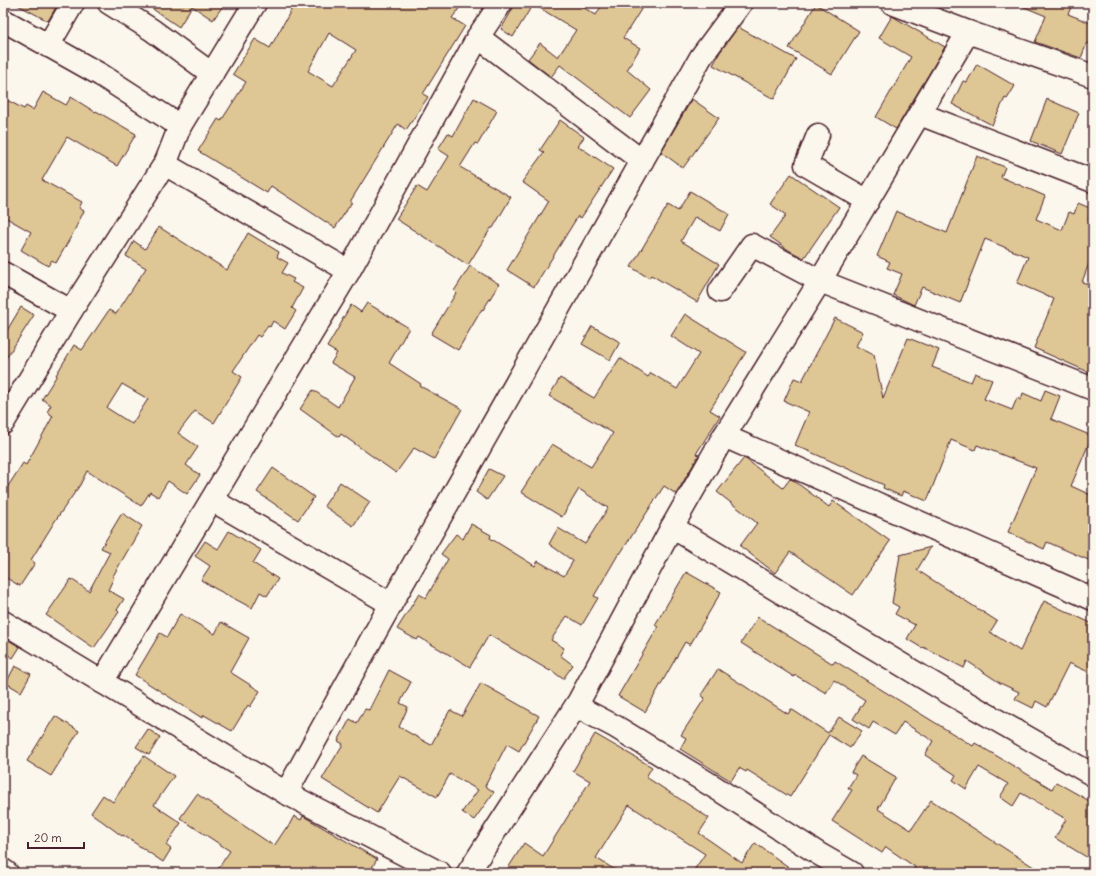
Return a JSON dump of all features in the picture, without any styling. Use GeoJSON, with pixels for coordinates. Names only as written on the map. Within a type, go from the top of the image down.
{"type":"FeatureCollection","features":[{"type":"Feature","properties":{"kind":"street"},"geometry":{"type":"LineString","coordinates":[[48,46],[73,3]]}},
{"type":"Feature","properties":{"kind":"street"},"geometry":{"type":"LineString","coordinates":[[109,3],[152,30],[212,74]]}},
{"type":"Feature","properties":{"kind":"street"},"geometry":{"type":"LineString","coordinates":[[3,423],[71,311],[166,162],[180,126],[255,3]]}},
{"type":"Feature","properties":{"kind":"street"},"geometry":{"type":"LineString","coordinates":[[102,682],[349,271],[478,37],[501,3]]}},
{"type":"Feature","properties":{"kind":"street"},"geometry":{"type":"LineString","coordinates":[[286,793],[391,604],[701,57],[741,3]]}},
{"type":"Feature","properties":{"kind":"street"},"geometry":{"type":"LineString","coordinates":[[892,3],[968,32],[1093,76]]}},
{"type":"Feature","properties":{"kind":"street"},"geometry":{"type":"LineString","coordinates":[[3,20],[101,75],[180,126]]}},
{"type":"Feature","properties":{"kind":"street"},"geometry":{"type":"LineString","coordinates":[[468,873],[576,706],[672,527],[724,436],[820,281],[968,32]]}},
{"type":"Feature","properties":{"kind":"street"},"geometry":{"type":"LineString","coordinates":[[478,37],[642,161]]}},
{"type":"Feature","properties":{"kind":"street"},"geometry":{"type":"LineString","coordinates":[[920,114],[1093,181]]}},
{"type":"Feature","properties":{"kind":"street"},"geometry":{"type":"LineString","coordinates":[[818,136],[806,165],[868,201]]}},
{"type":"Feature","properties":{"kind":"street"},"geometry":{"type":"LineString","coordinates":[[166,162],[168,166],[349,271]]}},
{"type":"Feature","properties":{"kind":"street"},"geometry":{"type":"LineString","coordinates":[[720,291],[752,245],[820,281],[1093,389]]}},
{"type":"Feature","properties":{"kind":"street"},"geometry":{"type":"LineString","coordinates":[[3,273],[71,311]]}},
{"type":"Feature","properties":{"kind":"street"},"geometry":{"type":"LineString","coordinates":[[724,436],[1093,599]]}},
{"type":"Feature","properties":{"kind":"street"},"geometry":{"type":"LineString","coordinates":[[212,500],[391,604]]}},
{"type":"Feature","properties":{"kind":"street"},"geometry":{"type":"LineString","coordinates":[[672,527],[944,690],[1093,775]]}},
{"type":"Feature","properties":{"kind":"street"},"geometry":{"type":"LineString","coordinates":[[3,622],[286,793],[440,873]]}},
{"type":"Feature","properties":{"kind":"street"},"geometry":{"type":"LineString","coordinates":[[576,706],[616,727],[716,788],[819,854],[852,873]]}},
{"type":"Feature","properties":{"kind":"street"},"geometry":{"type":"LineString","coordinates":[[3,870],[7,873]]}},
{"type":"Feature","properties":{"kind":"building"},"geometry":{"type":"Polygon","coordinates":[[[14,3],[46,3],[56,7],[48,21],[14,3]]]}},
{"type":"Feature","properties":{"kind":"building"},"geometry":{"type":"Polygon","coordinates":[[[144,3],[225,3],[213,20],[192,6],[179,27],[144,3]]]}},
{"type":"Feature","properties":{"kind":"building"},"geometry":{"type":"Polygon","coordinates":[[[295,3],[463,3],[452,18],[465,26],[423,94],[428,97],[406,130],[398,124],[335,228],[271,186],[267,193],[198,151],[218,119],[221,121],[246,82],[233,74],[255,39],[270,48],[295,3]],[[329,33],[308,71],[333,86],[356,50],[329,33]]]}},
{"type":"Feature","properties":{"kind":"building"},"geometry":{"type":"Polygon","coordinates":[[[516,3],[576,3],[596,15],[603,3],[645,3],[623,38],[640,48],[627,70],[651,90],[630,118],[560,65],[551,77],[528,59],[540,43],[558,57],[576,30],[533,4],[513,37],[501,29],[516,3]]]}},
{"type":"Feature","properties":{"kind":"building"},"geometry":{"type":"Polygon","coordinates":[[[1017,3],[1073,3],[1068,14],[1093,24],[1093,45],[1087,43],[1081,58],[1035,42],[1046,16],[1017,3]]]}},
{"type":"Feature","properties":{"kind":"building"},"geometry":{"type":"Polygon","coordinates":[[[816,4],[859,31],[832,74],[789,48],[816,4]]]}},
{"type":"Feature","properties":{"kind":"building"},"geometry":{"type":"Polygon","coordinates":[[[892,16],[945,47],[896,129],[876,117],[911,57],[879,38],[892,16]]]}},
{"type":"Feature","properties":{"kind":"building"},"geometry":{"type":"Polygon","coordinates":[[[738,27],[796,59],[774,99],[713,65],[720,52],[738,27]]]}},
{"type":"Feature","properties":{"kind":"building"},"geometry":{"type":"Polygon","coordinates":[[[977,64],[1015,86],[1007,99],[1005,98],[992,125],[952,104],[963,81],[967,82],[977,64]]]}},
{"type":"Feature","properties":{"kind":"building"},"geometry":{"type":"Polygon","coordinates":[[[43,92],[66,105],[71,97],[136,134],[117,166],[67,137],[42,180],[82,202],[79,208],[84,211],[56,263],[52,260],[48,266],[21,250],[31,232],[3,216],[3,98],[24,109],[26,106],[33,110],[43,92]]]}},
{"type":"Feature","properties":{"kind":"building"},"geometry":{"type":"Polygon","coordinates":[[[474,98],[497,111],[478,144],[475,143],[460,167],[511,197],[493,228],[491,228],[468,265],[396,219],[417,186],[427,192],[449,156],[438,149],[448,133],[453,136],[474,98]]]}},
{"type":"Feature","properties":{"kind":"building"},"geometry":{"type":"Polygon","coordinates":[[[692,99],[719,118],[683,168],[661,152],[692,99]]]}},
{"type":"Feature","properties":{"kind":"building"},"geometry":{"type":"Polygon","coordinates":[[[1047,99],[1079,113],[1062,154],[1031,141],[1047,99]]]}},
{"type":"Feature","properties":{"kind":"building"},"geometry":{"type":"Polygon","coordinates":[[[560,120],[584,137],[578,146],[613,169],[581,218],[578,216],[534,287],[507,270],[549,201],[522,182],[544,152],[540,150],[560,120]]]}},
{"type":"Feature","properties":{"kind":"building"},"geometry":{"type":"Polygon","coordinates":[[[977,156],[1005,167],[1001,177],[1045,196],[1036,219],[1062,230],[1069,212],[1074,214],[1078,203],[1092,209],[1088,219],[1093,221],[1093,253],[1082,282],[1093,286],[1093,374],[1034,348],[1054,299],[1017,283],[1028,257],[985,239],[960,303],[922,287],[914,305],[893,295],[902,274],[887,268],[890,262],[877,256],[896,211],[947,233],[977,156]]]}},
{"type":"Feature","properties":{"kind":"building"},"geometry":{"type":"Polygon","coordinates":[[[791,174],[839,207],[804,258],[790,251],[770,237],[786,215],[770,204],[791,174]]]}},
{"type":"Feature","properties":{"kind":"building"},"geometry":{"type":"Polygon","coordinates":[[[690,191],[729,214],[720,231],[695,217],[681,241],[719,264],[697,302],[651,275],[649,278],[631,267],[668,205],[678,211],[690,191]]]}},
{"type":"Feature","properties":{"kind":"building"},"geometry":{"type":"Polygon","coordinates":[[[159,227],[227,270],[248,233],[279,252],[277,257],[288,263],[282,273],[294,279],[292,282],[303,288],[292,308],[296,311],[285,329],[273,321],[270,327],[268,326],[260,337],[257,335],[233,371],[242,377],[214,423],[195,411],[178,433],[198,447],[186,465],[200,475],[187,494],[168,481],[158,497],[150,492],[141,506],[87,471],[80,485],[55,521],[31,560],[35,563],[20,586],[3,576],[3,494],[23,463],[26,465],[53,416],[47,412],[51,405],[42,399],[74,345],[82,350],[109,310],[116,314],[146,268],[126,256],[134,241],[145,249],[159,227]],[[122,384],[107,408],[132,424],[148,399],[122,384]]]}},
{"type":"Feature","properties":{"kind":"building"},"geometry":{"type":"Polygon","coordinates":[[[470,266],[499,284],[483,310],[482,309],[458,350],[431,334],[456,293],[454,291],[470,266]]]}},
{"type":"Feature","properties":{"kind":"building"},"geometry":{"type":"Polygon","coordinates":[[[367,303],[409,328],[389,363],[421,384],[420,386],[462,409],[434,459],[414,448],[396,473],[341,434],[339,437],[300,409],[313,390],[338,407],[355,377],[331,363],[337,353],[327,347],[351,305],[361,312],[367,303]]]}},
{"type":"Feature","properties":{"kind":"building"},"geometry":{"type":"Polygon","coordinates":[[[21,307],[34,315],[3,363],[3,337],[21,307]]]}},
{"type":"Feature","properties":{"kind":"building"},"geometry":{"type":"Polygon","coordinates":[[[685,314],[746,352],[710,410],[720,416],[696,454],[699,455],[676,494],[664,486],[620,554],[619,553],[594,596],[598,598],[582,625],[567,616],[551,640],[564,648],[560,655],[573,665],[563,679],[551,670],[550,671],[489,635],[470,667],[419,637],[417,640],[397,629],[419,594],[426,598],[448,559],[441,554],[456,534],[463,539],[471,524],[491,535],[490,538],[535,566],[538,561],[564,576],[573,561],[549,544],[558,528],[585,544],[608,508],[579,489],[562,517],[521,492],[552,444],[591,467],[613,433],[549,396],[560,378],[594,398],[620,358],[648,377],[651,373],[677,389],[699,354],[671,336],[685,314]]]}},
{"type":"Feature","properties":{"kind":"building"},"geometry":{"type":"Polygon","coordinates":[[[835,318],[863,332],[856,346],[874,355],[883,398],[908,338],[939,350],[932,367],[971,382],[975,373],[992,380],[984,399],[1012,410],[1017,398],[1021,400],[1023,393],[1041,401],[1045,390],[1060,396],[1051,419],[1092,436],[1071,486],[1093,496],[1093,562],[1047,542],[1044,549],[1008,532],[1036,468],[977,445],[975,450],[951,440],[927,501],[903,491],[901,496],[883,488],[884,485],[795,445],[809,412],[784,401],[794,378],[802,381],[835,318]]]}},
{"type":"Feature","properties":{"kind":"building"},"geometry":{"type":"Polygon","coordinates":[[[592,326],[620,342],[610,360],[582,344],[592,326]]]}},
{"type":"Feature","properties":{"kind":"building"},"geometry":{"type":"Polygon","coordinates":[[[744,458],[783,488],[790,479],[793,480],[829,507],[833,501],[890,541],[853,595],[790,552],[775,573],[740,546],[757,523],[717,492],[744,458]]]}},
{"type":"Feature","properties":{"kind":"building"},"geometry":{"type":"Polygon","coordinates":[[[273,468],[314,497],[298,520],[257,492],[273,468]]]}},
{"type":"Feature","properties":{"kind":"building"},"geometry":{"type":"Polygon","coordinates":[[[489,469],[503,476],[487,500],[476,492],[489,469]]]}},
{"type":"Feature","properties":{"kind":"building"},"geometry":{"type":"Polygon","coordinates":[[[340,482],[370,502],[353,526],[324,506],[340,482]]]}},
{"type":"Feature","properties":{"kind":"building"},"geometry":{"type":"Polygon","coordinates":[[[122,513],[142,526],[113,576],[114,577],[108,590],[124,599],[117,610],[119,612],[94,648],[46,615],[71,579],[89,591],[110,552],[101,548],[122,513]]]}},
{"type":"Feature","properties":{"kind":"building"},"geometry":{"type":"Polygon","coordinates":[[[229,531],[261,550],[253,563],[278,579],[267,596],[260,592],[252,608],[201,580],[210,566],[195,556],[205,541],[218,549],[229,531]]]}},
{"type":"Feature","properties":{"kind":"building"},"geometry":{"type":"Polygon","coordinates":[[[931,547],[917,570],[997,621],[990,632],[1020,651],[1044,601],[1093,624],[1093,674],[1069,663],[1047,707],[1036,701],[1033,708],[1015,699],[1019,692],[1000,683],[967,661],[964,668],[923,647],[922,648],[907,639],[915,625],[895,614],[899,607],[892,603],[900,555],[931,547]]]}},
{"type":"Feature","properties":{"kind":"building"},"geometry":{"type":"Polygon","coordinates":[[[686,572],[721,592],[690,645],[685,642],[645,712],[618,696],[658,627],[655,625],[686,572]]]}},
{"type":"Feature","properties":{"kind":"building"},"geometry":{"type":"Polygon","coordinates":[[[180,614],[215,634],[221,622],[249,638],[230,672],[260,691],[250,707],[248,705],[232,731],[204,715],[202,718],[135,675],[160,633],[167,637],[180,614]]]}},
{"type":"Feature","properties":{"kind":"building"},"geometry":{"type":"Polygon","coordinates":[[[758,617],[833,664],[835,661],[973,746],[975,743],[1052,789],[1056,782],[1093,803],[1093,861],[1055,838],[1066,819],[1021,793],[1013,806],[1000,797],[1008,784],[979,767],[966,789],[953,780],[956,775],[925,755],[933,741],[903,722],[895,735],[873,722],[869,729],[853,719],[865,700],[834,680],[826,693],[795,675],[794,677],[741,643],[758,617]]]}},
{"type":"Feature","properties":{"kind":"building"},"geometry":{"type":"Polygon","coordinates":[[[3,637],[20,647],[13,658],[3,652],[3,637]]]}},
{"type":"Feature","properties":{"kind":"building"},"geometry":{"type":"Polygon","coordinates":[[[15,666],[31,674],[21,692],[6,683],[15,666]]]}},
{"type":"Feature","properties":{"kind":"building"},"geometry":{"type":"Polygon","coordinates":[[[718,669],[788,714],[791,709],[828,733],[839,717],[862,731],[850,748],[829,735],[790,797],[747,770],[746,772],[739,768],[731,781],[680,749],[686,738],[681,735],[705,698],[701,695],[718,669]]]}},
{"type":"Feature","properties":{"kind":"building"},"geometry":{"type":"Polygon","coordinates":[[[389,670],[411,682],[400,703],[408,707],[399,727],[431,745],[450,710],[462,716],[481,683],[539,716],[519,751],[507,744],[485,786],[494,792],[474,820],[462,812],[478,790],[450,774],[437,797],[400,776],[377,813],[322,779],[343,744],[338,741],[350,719],[357,723],[365,709],[369,710],[389,670]]]}},
{"type":"Feature","properties":{"kind":"building"},"geometry":{"type":"Polygon","coordinates":[[[55,716],[79,731],[51,776],[27,761],[55,716]]]}},
{"type":"Feature","properties":{"kind":"building"},"geometry":{"type":"Polygon","coordinates":[[[148,729],[160,737],[149,755],[136,747],[148,729]]]}},
{"type":"Feature","properties":{"kind":"building"},"geometry":{"type":"Polygon","coordinates":[[[595,734],[652,767],[646,777],[709,818],[699,833],[742,863],[755,843],[797,873],[692,873],[705,854],[629,805],[596,858],[620,873],[505,873],[524,843],[543,856],[590,781],[573,771],[595,734]]]}},
{"type":"Feature","properties":{"kind":"building"},"geometry":{"type":"Polygon","coordinates":[[[144,756],[174,776],[154,805],[181,823],[166,845],[171,849],[163,862],[123,835],[122,836],[91,813],[103,795],[113,802],[144,756]]]}},
{"type":"Feature","properties":{"kind":"building"},"geometry":{"type":"Polygon","coordinates":[[[861,756],[896,777],[878,809],[911,830],[931,800],[1043,873],[912,873],[915,867],[886,847],[882,853],[832,821],[852,790],[848,788],[856,775],[851,772],[861,756]]]}},
{"type":"Feature","properties":{"kind":"building"},"geometry":{"type":"Polygon","coordinates":[[[197,794],[274,846],[286,828],[287,829],[294,816],[301,820],[303,816],[377,859],[369,873],[215,873],[230,851],[180,818],[197,794]]]}}]}
